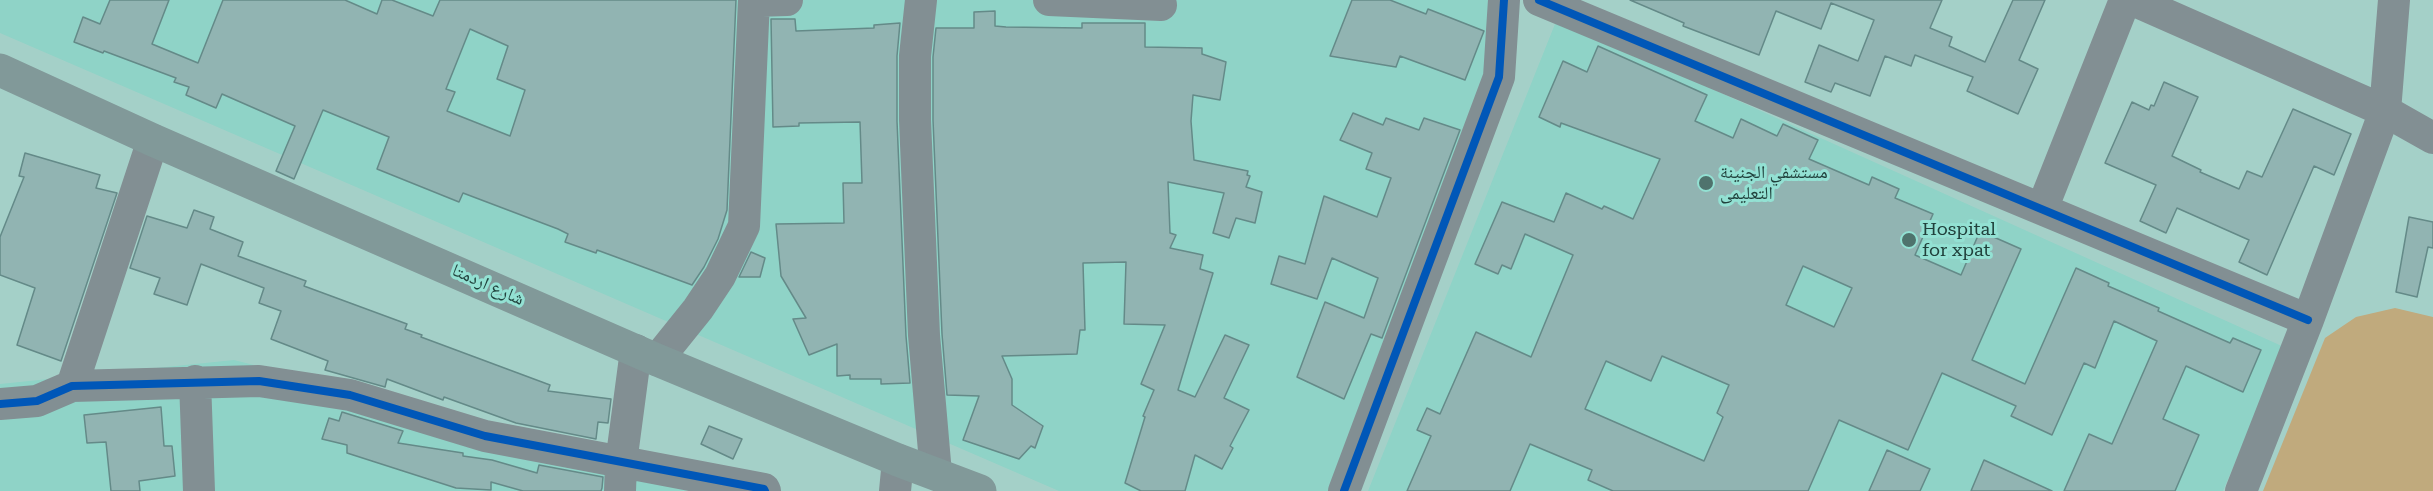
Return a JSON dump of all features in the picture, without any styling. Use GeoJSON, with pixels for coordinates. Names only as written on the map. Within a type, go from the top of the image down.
{"type":"FeatureCollection","features":[{"type":"Feature","properties":{"kind":"main road","name":"شارع اردمتا"},"geometry":{"type":"LineString","coordinates":[[0,70],[153,140],[646,355],[896,476],[936,474],[980,491]]}},
{"type":"Feature","properties":{"kind":"street"},"geometry":{"type":"LineString","coordinates":[[620,477],[646,355],[698,309],[720,276],[744,226],[754,1],[787,0]]}},
{"type":"Feature","properties":{"kind":"street"},"geometry":{"type":"LineString","coordinates":[[921,0],[915,56],[915,120],[924,334],[936,474]]}},
{"type":"Feature","properties":{"kind":"street"},"geometry":{"type":"LineString","coordinates":[[1049,0],[1161,5]]}},
{"type":"Feature","properties":{"kind":"street"},"geometry":{"type":"LineString","coordinates":[[1344,491],[1499,77],[1504,0]]}},
{"type":"Feature","properties":{"kind":"street"},"geometry":{"type":"LineString","coordinates":[[1539,0],[2308,320]]}},
{"type":"Feature","properties":{"kind":"street"},"geometry":{"type":"LineString","coordinates":[[2042,209],[2125,0]]}},
{"type":"Feature","properties":{"kind":"street"},"geometry":{"type":"LineString","coordinates":[[2133,0],[2385,111],[2433,138]]}},
{"type":"Feature","properties":{"kind":"street"},"geometry":{"type":"LineString","coordinates":[[2241,491],[2308,320],[2385,111],[2394,0]]}},
{"type":"Feature","properties":{"kind":"street"},"geometry":{"type":"LineString","coordinates":[[72,386],[153,140]]}},
{"type":"Feature","properties":{"kind":"street"},"geometry":{"type":"LineString","coordinates":[[195,381],[199,491]]}},
{"type":"Feature","properties":{"kind":"street"},"geometry":{"type":"LineString","coordinates":[[0,404],[37,401],[72,386],[259,381],[350,395],[620,477],[764,489],[765,491]]}},
{"type":"Feature","properties":{"kind":"shaded area"},"geometry":{"type":"Polygon","coordinates":[[[0,0],[1496,0],[1487,88],[1340,491],[1059,491],[0,33],[0,0]]]}},
{"type":"Feature","properties":{"kind":"shaded area","name":"مستشفي الجنينة التعليمى"},"geometry":{"type":"Polygon","coordinates":[[[1557,19],[2284,347],[2223,491],[1368,491],[1557,19]]]}},
{"type":"Feature","properties":{"kind":"shaded area"},"geometry":{"type":"Polygon","coordinates":[[[2395,308],[2433,317],[2433,491],[2263,491],[2325,338],[2356,317],[2395,308]]]}},
{"type":"Feature","properties":{"kind":"shaded area"},"geometry":{"type":"Polygon","coordinates":[[[234,360],[754,491],[0,491],[0,384],[234,360]]]}},
{"type":"Feature","properties":{"kind":"building"},"geometry":{"type":"Polygon","coordinates":[[[110,0],[169,0],[152,44],[198,63],[223,0],[345,0],[377,14],[382,0],[392,0],[433,16],[440,0],[736,0],[727,210],[718,239],[692,285],[597,250],[596,253],[565,242],[568,234],[558,229],[463,193],[459,202],[377,169],[389,137],[323,110],[294,179],[276,171],[295,126],[222,94],[216,108],[186,95],[189,87],[174,82],[176,78],[74,42],[83,17],[100,24],[110,0]],[[470,29],[446,89],[455,92],[447,111],[510,136],[525,90],[497,79],[508,46],[470,29]]]}},
{"type":"Feature","properties":{"kind":"building"},"geometry":{"type":"Polygon","coordinates":[[[1352,0],[1390,0],[1426,14],[1428,9],[1484,31],[1465,80],[1400,56],[1396,67],[1330,56],[1352,0]]]}},
{"type":"Feature","properties":{"kind":"building"},"geometry":{"type":"Polygon","coordinates":[[[1630,0],[1942,0],[1930,28],[1952,37],[1949,46],[1985,62],[2013,0],[2045,0],[2019,60],[2038,69],[2018,114],[1967,91],[1973,77],[1915,55],[1911,66],[1885,56],[1870,96],[1835,83],[1831,92],[1805,82],[1819,45],[1858,61],[1874,20],[1831,3],[1821,29],[1776,11],[1759,55],[1683,26],[1684,23],[1630,0]]]}},
{"type":"Feature","properties":{"kind":"building"},"geometry":{"type":"Polygon","coordinates":[[[995,11],[995,26],[1006,27],[1082,28],[1082,23],[1145,23],[1145,47],[1202,48],[1202,54],[1226,62],[1220,100],[1193,95],[1191,121],[1194,160],[1248,171],[1247,175],[1250,176],[1246,187],[1262,192],[1255,223],[1236,218],[1229,238],[1213,233],[1224,193],[1168,182],[1170,233],[1176,235],[1170,248],[1203,255],[1200,269],[1213,273],[1178,390],[1195,397],[1225,335],[1249,345],[1224,398],[1249,410],[1230,446],[1233,448],[1222,469],[1195,455],[1185,491],[1141,491],[1125,483],[1145,417],[1143,416],[1154,390],[1141,384],[1165,325],[1124,324],[1126,262],[1083,263],[1085,330],[1080,330],[1077,354],[1002,356],[1012,379],[1012,405],[1043,426],[1035,448],[1031,446],[1019,459],[963,440],[979,396],[947,395],[942,334],[933,120],[933,57],[936,28],[974,28],[974,12],[995,11]]]}},
{"type":"Feature","properties":{"kind":"building"},"geometry":{"type":"Polygon","coordinates":[[[771,19],[795,19],[796,31],[874,28],[874,25],[900,23],[897,56],[897,121],[910,383],[881,384],[881,379],[850,379],[850,375],[837,376],[837,344],[809,355],[793,319],[806,318],[781,276],[776,224],[844,223],[843,183],[862,183],[860,122],[799,123],[799,126],[773,127],[771,19]]]}},
{"type":"Feature","properties":{"kind":"building","name":"مستشفي الجنينة التعليمى"},"geometry":{"type":"Polygon","coordinates":[[[1598,46],[1707,95],[1695,121],[1733,138],[1741,119],[1777,136],[1783,124],[1818,140],[1809,159],[1869,185],[1872,177],[1899,189],[1895,198],[1933,214],[1915,255],[1961,275],[1980,231],[2021,249],[1972,360],[2025,384],[2076,268],[2109,283],[2108,286],[2159,308],[2158,311],[2230,343],[2233,338],[2261,350],[2243,392],[2186,366],[2163,419],[2199,435],[2175,491],[2064,491],[2089,434],[2112,444],[2157,341],[2114,321],[2095,368],[2084,363],[2052,435],[2011,416],[2016,406],[1942,373],[1908,450],[1839,420],[1808,491],[1613,491],[1588,480],[1592,470],[1530,444],[1510,491],[1407,491],[1431,436],[1417,430],[1427,408],[1440,414],[1476,332],[1531,357],[1573,255],[1525,234],[1511,269],[1502,265],[1498,274],[1475,264],[1502,202],[1554,222],[1566,193],[1602,209],[1604,206],[1633,219],[1660,159],[1561,123],[1560,127],[1539,117],[1563,61],[1587,72],[1598,46]],[[1803,266],[1786,305],[1834,327],[1852,288],[1803,266]],[[1662,356],[1651,381],[1606,361],[1585,409],[1704,461],[1723,417],[1717,413],[1729,385],[1662,356]]]}},
{"type":"Feature","properties":{"kind":"building"},"geometry":{"type":"Polygon","coordinates":[[[2164,82],[2198,97],[2172,156],[2201,170],[2200,172],[2239,189],[2247,171],[2262,177],[2293,109],[2351,134],[2334,175],[2314,166],[2267,275],[2239,262],[2249,240],[2177,208],[2166,233],[2140,221],[2156,185],[2105,163],[2132,102],[2149,110],[2151,105],[2154,106],[2164,82]]]}},
{"type":"Feature","properties":{"kind":"building"},"geometry":{"type":"Polygon","coordinates":[[[1353,113],[1383,125],[1386,118],[1419,130],[1424,118],[1460,130],[1382,338],[1371,334],[1344,399],[1297,377],[1325,302],[1364,318],[1378,278],[1332,258],[1317,299],[1271,284],[1279,256],[1305,264],[1324,196],[1377,217],[1391,178],[1366,169],[1372,153],[1340,140],[1353,113]]]}},
{"type":"Feature","properties":{"kind":"building"},"geometry":{"type":"Polygon","coordinates":[[[25,153],[100,175],[96,188],[117,193],[61,361],[17,345],[35,288],[0,275],[0,237],[24,177],[19,176],[25,153]]]}},
{"type":"Feature","properties":{"kind":"building"},"geometry":{"type":"Polygon","coordinates":[[[194,210],[214,217],[210,229],[243,242],[238,256],[306,281],[304,286],[407,324],[405,329],[422,335],[421,337],[550,385],[548,391],[611,399],[608,423],[598,422],[596,439],[516,423],[387,379],[385,387],[325,370],[328,361],[271,339],[281,311],[259,303],[264,288],[201,264],[187,305],[154,294],[160,278],[130,268],[147,216],[187,228],[194,210]]]}},
{"type":"Feature","properties":{"kind":"building"},"geometry":{"type":"Polygon","coordinates":[[[2409,217],[2433,222],[2433,248],[2428,247],[2417,297],[2396,292],[2409,217]]]}},
{"type":"Feature","properties":{"kind":"building"},"geometry":{"type":"Polygon","coordinates":[[[751,252],[765,258],[760,277],[739,277],[751,252]]]}},
{"type":"Feature","properties":{"kind":"building"},"geometry":{"type":"Polygon","coordinates":[[[161,407],[164,446],[172,446],[175,476],[139,481],[140,491],[111,491],[106,442],[87,443],[84,415],[161,407]]]}},
{"type":"Feature","properties":{"kind":"building"},"geometry":{"type":"Polygon","coordinates":[[[342,412],[403,431],[398,443],[463,453],[463,456],[492,460],[537,473],[539,465],[603,477],[602,488],[601,491],[523,491],[491,482],[491,490],[456,488],[347,453],[347,445],[322,439],[329,418],[339,421],[342,412]]]}},
{"type":"Feature","properties":{"kind":"building"},"geometry":{"type":"Polygon","coordinates":[[[709,426],[742,439],[733,459],[701,444],[709,426]]]}},
{"type":"Feature","properties":{"kind":"building"},"geometry":{"type":"Polygon","coordinates":[[[1887,450],[1930,469],[1920,491],[1869,491],[1887,450]]]}},
{"type":"Feature","properties":{"kind":"building"},"geometry":{"type":"Polygon","coordinates":[[[1984,460],[2052,491],[1971,491],[1984,460]]]}},
{"type":"Feature","properties":{"kind":"cycle path"},"geometry":{"type":"LineString","coordinates":[[1344,491],[1499,77],[1504,0]]}},
{"type":"Feature","properties":{"kind":"cycle path"},"geometry":{"type":"LineString","coordinates":[[1539,0],[2308,320]]}},
{"type":"Feature","properties":{"kind":"cycle path"},"geometry":{"type":"LineString","coordinates":[[0,404],[37,401],[72,386],[259,381],[350,395],[485,436],[765,491]]}},
{"type":"Feature","properties":{"kind":"place","name":"مستشفي الجنينة التعليمى"},"geometry":{"type":"Point","coordinates":[1706,183]}},
{"type":"Feature","properties":{"kind":"place","name":"Hospital for xpat"},"geometry":{"type":"Point","coordinates":[1909,240]}}]}
